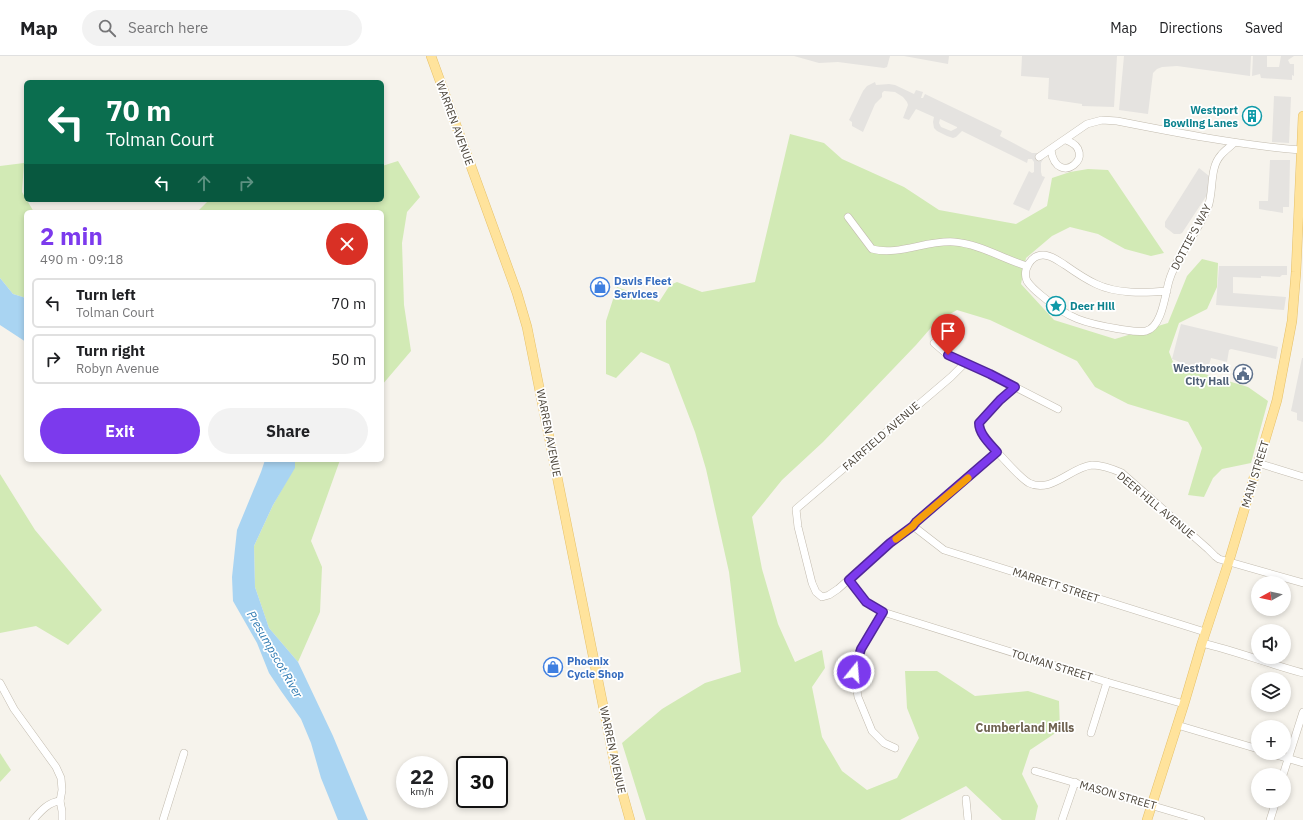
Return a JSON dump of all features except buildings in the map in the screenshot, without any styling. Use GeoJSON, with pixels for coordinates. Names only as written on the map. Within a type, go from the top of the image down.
{"type":"FeatureCollection","features":[{"type":"Feature","properties":{"kind":"main road","name":"WARREN AVENUE"},"geometry":{"type":"LineString","coordinates":[[431,56],[517,293],[527,328],[616,770],[630,820]]}},
{"type":"Feature","properties":{"kind":"main road","name":"MAIN STREET"},"geometry":{"type":"LineString","coordinates":[[1147,820],[1229,561],[1277,400],[1292,321],[1296,272],[1303,116]]}},
{"type":"Feature","properties":{"kind":"street"},"geometry":{"type":"LineString","coordinates":[[1039,157],[1088,124],[1102,120],[1117,121],[1234,143],[1301,150]]}},
{"type":"Feature","properties":{"kind":"street"},"geometry":{"type":"LineString","coordinates":[[1051,150],[1053,160],[1059,166],[1067,168],[1075,164],[1079,156],[1078,148],[1075,144],[1066,140]]}},
{"type":"Feature","properties":{"kind":"street","name":"DOTTIE'S WAY"},"geometry":{"type":"LineString","coordinates":[[1027,266],[1026,278],[1028,283],[1051,304],[1073,318],[1101,326],[1138,331],[1146,331],[1153,328],[1159,318],[1172,271],[1177,260],[1204,217],[1211,195],[1214,166],[1221,155],[1234,143]]}},
{"type":"Feature","properties":{"kind":"street"},"geometry":{"type":"LineString","coordinates":[[848,217],[872,249],[885,251],[953,242],[969,244],[1027,266],[1036,257],[1044,255],[1051,256],[1096,284],[1110,289],[1148,293],[1167,291]]}},
{"type":"Feature","properties":{"kind":"street"},"geometry":{"type":"LineString","coordinates":[[934,343],[948,355],[990,374],[1058,409]]}},
{"type":"Feature","properties":{"kind":"street","name":"FAIRFIELD AVENUE"},"geometry":{"type":"LineString","coordinates":[[849,580],[830,595],[822,597],[816,592],[812,583],[798,527],[796,509],[951,377],[965,363]]}},
{"type":"Feature","properties":{"kind":"street","name":"DEER HILL AVENUE"},"geometry":{"type":"LineString","coordinates":[[1015,387],[1000,400],[979,423],[979,428],[997,452],[1028,482],[1043,486],[1084,467],[1099,466],[1116,470],[1128,478],[1219,559],[1303,583]]}},
{"type":"Feature","properties":{"kind":"street"},"geometry":{"type":"LineString","coordinates":[[849,580],[997,452]]}},
{"type":"Feature","properties":{"kind":"street"},"geometry":{"type":"LineString","coordinates":[[1258,463],[1303,477]]}},
{"type":"Feature","properties":{"kind":"street","name":"MARRETT STREET"},"geometry":{"type":"LineString","coordinates":[[913,526],[944,550],[1206,632]]}},
{"type":"Feature","properties":{"kind":"street","name":"TOLMAN STREET"},"geometry":{"type":"LineString","coordinates":[[849,580],[866,602],[883,612],[1107,682],[1184,704]]}},
{"type":"Feature","properties":{"kind":"street"},"geometry":{"type":"LineString","coordinates":[[883,612],[861,649],[854,672],[858,697],[872,730],[884,743],[895,748]]}},
{"type":"Feature","properties":{"kind":"street"},"geometry":{"type":"LineString","coordinates":[[1202,643],[1273,665],[1303,672]]}},
{"type":"Feature","properties":{"kind":"street"},"geometry":{"type":"LineString","coordinates":[[1091,734],[1107,682]]}},
{"type":"Feature","properties":{"kind":"street"},"geometry":{"type":"LineString","coordinates":[[0,683],[14,709],[56,767],[62,790],[60,801],[62,820]]}},
{"type":"Feature","properties":{"kind":"street"},"geometry":{"type":"LineString","coordinates":[[1291,749],[1303,712]]}},
{"type":"Feature","properties":{"kind":"street"},"geometry":{"type":"LineString","coordinates":[[1177,725],[1251,747]]}},
{"type":"Feature","properties":{"kind":"street"},"geometry":{"type":"LineString","coordinates":[[164,820],[184,753]]}},
{"type":"Feature","properties":{"kind":"street"},"geometry":{"type":"LineString","coordinates":[[1291,759],[1303,763]]}},
{"type":"Feature","properties":{"kind":"street","name":"MASON STREET"},"geometry":{"type":"LineString","coordinates":[[1035,771],[1201,820]]}},
{"type":"Feature","properties":{"kind":"street"},"geometry":{"type":"LineString","coordinates":[[1062,820],[1075,782]]}},
{"type":"Feature","properties":{"kind":"street"},"geometry":{"type":"LineString","coordinates":[[966,799],[968,820]]}},
{"type":"Feature","properties":{"kind":"street"},"geometry":{"type":"LineString","coordinates":[[33,820],[49,804],[55,801],[60,801]]}},
{"type":"Feature","properties":{"kind":"street"},"geometry":{"type":"LineString","coordinates":[[1270,820],[1274,808]]}},
{"type":"Feature","properties":{"kind":"green space"},"geometry":{"type":"Polygon","coordinates":[[[790,134],[824,143],[842,159],[904,187],[939,210],[1016,224],[1047,206],[1052,178],[1070,172],[1088,169],[1108,170],[1164,253],[1151,256],[1125,249],[1098,234],[1070,227],[1052,236],[1026,258],[1021,284],[1054,320],[1115,339],[1168,323],[1187,276],[1202,259],[1218,263],[1217,287],[1207,309],[1179,323],[1169,352],[1173,362],[1198,372],[1248,387],[1268,401],[1251,463],[1222,469],[1213,478],[1204,497],[1188,495],[1202,448],[1188,422],[1128,404],[1095,387],[1077,361],[990,320],[957,310],[936,322],[916,345],[823,442],[782,480],[752,517],[762,569],[778,624],[795,662],[822,650],[825,668],[812,687],[822,737],[842,771],[867,790],[897,778],[919,738],[907,708],[905,671],[937,671],[975,696],[1028,691],[1059,701],[1060,730],[1030,750],[1022,774],[1038,806],[1035,820],[1002,820],[966,786],[900,820],[646,820],[622,743],[662,709],[705,683],[741,672],[729,572],[706,469],[695,432],[669,364],[641,352],[616,378],[606,374],[606,321],[617,287],[659,302],[670,285],[677,282],[702,292],[755,282],[790,134]]]}},
{"type":"Feature","properties":{"kind":"green space"},"geometry":{"type":"Polygon","coordinates":[[[398,161],[420,197],[407,212],[402,243],[404,305],[411,351],[384,383],[384,210],[199,210],[207,202],[384,202],[384,165],[398,161]]]}},
{"type":"Feature","properties":{"kind":"green space"},"geometry":{"type":"Polygon","coordinates":[[[24,163],[22,192],[24,195],[24,202],[28,202],[33,210],[24,210],[24,297],[13,294],[0,278],[0,166],[24,163]]]}},
{"type":"Feature","properties":{"kind":"green space"},"geometry":{"type":"Polygon","coordinates":[[[295,462],[339,462],[311,541],[322,567],[320,612],[298,662],[269,628],[255,587],[254,546],[273,505],[294,468],[295,462]]]}},
{"type":"Feature","properties":{"kind":"green space"},"geometry":{"type":"Polygon","coordinates":[[[0,474],[35,530],[102,610],[68,645],[36,626],[0,633],[0,474]]]}},
{"type":"Feature","properties":{"kind":"green space"},"geometry":{"type":"Polygon","coordinates":[[[0,753],[11,770],[0,782],[0,753]]]}},
{"type":"Feature","properties":{"kind":"shaded area"},"geometry":{"type":"Polygon","coordinates":[[[794,56],[890,56],[887,67],[884,68],[838,62],[819,63],[794,56]]]}},
{"type":"Feature","properties":{"kind":"shaded area"},"geometry":{"type":"Polygon","coordinates":[[[904,56],[949,56],[948,64],[904,56]]]}},
{"type":"Feature","properties":{"kind":"shaded area"},"geometry":{"type":"Polygon","coordinates":[[[1022,56],[1117,56],[1114,107],[1082,106],[1082,104],[1048,99],[1049,78],[1021,76],[1022,56]]]}},
{"type":"Feature","properties":{"kind":"shaded area"},"geometry":{"type":"Polygon","coordinates":[[[1124,56],[1251,56],[1250,76],[1177,66],[1162,67],[1153,73],[1148,114],[1119,110],[1124,56]]]}},
{"type":"Feature","properties":{"kind":"shaded area"},"geometry":{"type":"Polygon","coordinates":[[[1253,56],[1267,56],[1267,67],[1279,67],[1281,56],[1294,56],[1288,60],[1290,64],[1294,64],[1294,76],[1292,75],[1292,80],[1261,78],[1260,74],[1252,76],[1253,56]]]}},
{"type":"Feature","properties":{"kind":"shaded area"},"geometry":{"type":"Polygon","coordinates":[[[875,82],[876,85],[895,85],[914,94],[916,90],[923,92],[921,98],[923,98],[925,94],[1002,131],[1000,136],[1032,153],[1038,153],[1043,159],[1041,163],[1041,172],[1042,176],[1045,177],[1029,211],[1013,204],[1029,171],[1032,173],[1034,172],[1034,162],[1032,159],[1028,159],[1027,163],[962,131],[953,138],[947,136],[934,128],[934,117],[916,109],[909,120],[903,118],[908,105],[903,97],[895,92],[884,91],[882,93],[882,97],[875,104],[863,132],[852,126],[852,122],[849,120],[867,86],[875,82]],[[940,119],[939,123],[941,127],[951,131],[957,127],[940,119]]]}},
{"type":"Feature","properties":{"kind":"shaded area"},"geometry":{"type":"Polygon","coordinates":[[[1274,96],[1291,97],[1289,143],[1272,142],[1274,96]]]}},
{"type":"Feature","properties":{"kind":"shaded area"},"geometry":{"type":"Polygon","coordinates":[[[1270,160],[1290,160],[1289,207],[1283,207],[1283,213],[1259,209],[1259,201],[1268,201],[1270,160]]]}},
{"type":"Feature","properties":{"kind":"shaded area"},"geometry":{"type":"Polygon","coordinates":[[[1199,168],[1209,176],[1207,195],[1182,233],[1174,234],[1165,227],[1165,222],[1199,168]]]}},
{"type":"Feature","properties":{"kind":"shaded area"},"geometry":{"type":"Polygon","coordinates":[[[1219,266],[1287,266],[1287,275],[1282,275],[1280,277],[1233,277],[1233,293],[1286,297],[1284,310],[1216,305],[1219,266]]]}},
{"type":"Feature","properties":{"kind":"shaded area"},"geometry":{"type":"Polygon","coordinates":[[[1181,324],[1278,347],[1276,359],[1231,349],[1229,350],[1227,362],[1211,358],[1207,372],[1172,359],[1181,324]]]}},
{"type":"Feature","properties":{"kind":"shaded area"},"geometry":{"type":"Polygon","coordinates":[[[1302,358],[1303,422],[1297,420],[1297,413],[1291,411],[1302,358]]]}},
{"type":"Feature","properties":{"kind":"water"},"geometry":{"type":"Polygon","coordinates":[[[0,278],[13,294],[24,297],[24,341],[0,325],[0,278]]]}},
{"type":"Feature","properties":{"kind":"water","name":"Presumpscot River"},"geometry":{"type":"Polygon","coordinates":[[[264,462],[295,462],[295,468],[273,505],[254,546],[255,587],[269,628],[298,662],[333,736],[368,820],[338,820],[321,778],[311,743],[301,719],[269,673],[257,643],[233,601],[232,577],[237,530],[264,462]]]}},
{"type":"Feature","properties":{"kind":"slow traffic"},"geometry":{"type":"LineString","coordinates":[[896,539],[968,478]]}},
{"type":"Feature","properties":{"kind":"place","name":"Westport Bowling Lanes"},"geometry":{"type":"Point","coordinates":[1252,116]}},
{"type":"Feature","properties":{"kind":"place","name":"Davis Fleet Services"},"geometry":{"type":"Point","coordinates":[600,287]}},
{"type":"Feature","properties":{"kind":"place","name":"Deer Hill"},"geometry":{"type":"Point","coordinates":[1056,306]}},
{"type":"Feature","properties":{"kind":"place","name":"Westbrook City Hall"},"geometry":{"type":"Point","coordinates":[1243,374]}},
{"type":"Feature","properties":{"kind":"place","name":"Phoenix Cycle Shop"},"geometry":{"type":"Point","coordinates":[553,667]}},
{"type":"Feature","properties":{"kind":"district","name":"Cumberland Mills"},"geometry":{"type":"Point","coordinates":[1025,727]}},
{"type":"Feature","properties":{"kind":"route"},"geometry":{"type":"LineString","coordinates":[[854,672],[861,649],[883,612],[866,602],[849,580],[997,452],[982,433],[979,428],[979,423],[1000,400],[1015,387],[948,355]]}}]}
